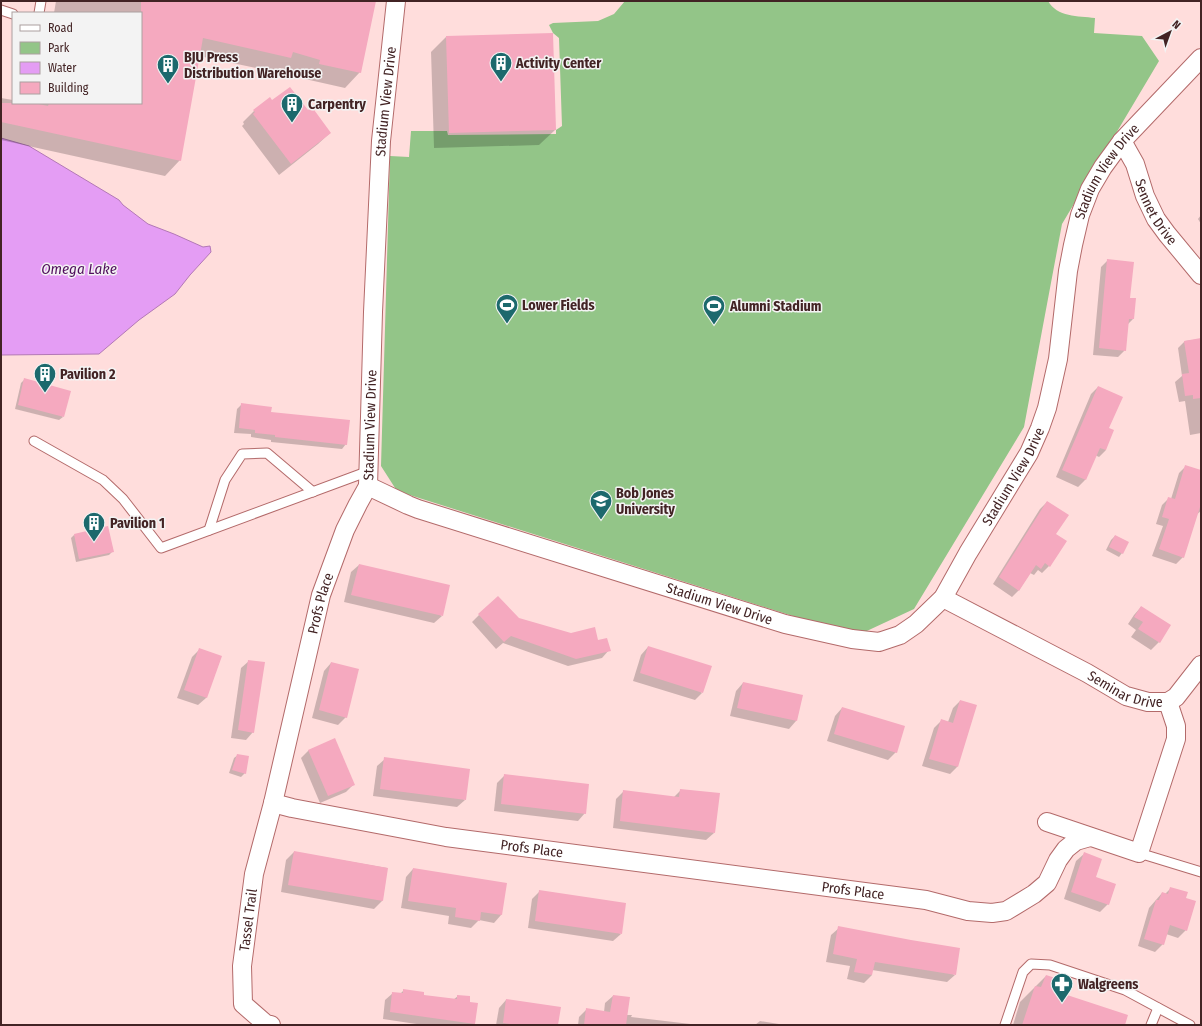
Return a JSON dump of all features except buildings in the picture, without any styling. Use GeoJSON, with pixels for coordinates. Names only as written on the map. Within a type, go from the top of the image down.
{"type":"FeatureCollection","features":[{"type":"Feature","properties":{"kind":"street","name":"Stadium View Drive"},"geometry":{"type":"LineString","coordinates":[[396,1],[381,141],[373,312],[369,479],[408,506],[785,624],[848,639],[879,642],[900,635],[916,624],[943,598],[1028,453],[1040,428],[1047,408],[1058,359],[1068,271],[1080,215],[1093,184],[1113,152],[1122,141],[1201,58]]}},
{"type":"Feature","properties":{"kind":"street","name":"Sennet Drive"},"geometry":{"type":"LineString","coordinates":[[1122,141],[1135,164],[1145,196],[1156,219],[1201,275]]}},
{"type":"Feature","properties":{"kind":"street","name":"Profs Place"},"geometry":{"type":"LineString","coordinates":[[369,479],[345,530],[321,595],[273,803],[292,808],[446,837],[926,900],[968,910],[992,913],[1006,911],[1034,894],[1047,883],[1058,860],[1066,849],[1076,841],[1090,837]]}},
{"type":"Feature","properties":{"kind":"street","name":"Seminar Drive"},"geometry":{"type":"LineString","coordinates":[[943,598],[1087,673],[1126,696],[1148,702],[1168,702],[1176,726],[1176,739],[1138,854]]}},
{"type":"Feature","properties":{"kind":"street"},"geometry":{"type":"LineString","coordinates":[[1168,702],[1176,697],[1201,665]]}},
{"type":"Feature","properties":{"kind":"street","name":"Tassel Trail"},"geometry":{"type":"LineString","coordinates":[[271,1025],[266,1024],[243,1004],[242,966],[254,874],[273,803]]}},
{"type":"Feature","properties":{"kind":"street"},"geometry":{"type":"LineString","coordinates":[[1047,822],[1138,854]]}},
{"type":"Feature","properties":{"kind":"lane"},"geometry":{"type":"LineString","coordinates":[[39,12],[42,1]]}},
{"type":"Feature","properties":{"kind":"lane"},"geometry":{"type":"LineString","coordinates":[[1,10],[12,14]]}},
{"type":"Feature","properties":{"kind":"lane"},"geometry":{"type":"LineString","coordinates":[[34,441],[103,480],[123,498],[161,548],[313,492],[369,479]]}},
{"type":"Feature","properties":{"kind":"lane"},"geometry":{"type":"LineString","coordinates":[[209,530],[225,480],[242,454],[267,454],[313,492]]}},
{"type":"Feature","properties":{"kind":"lane"},"geometry":{"type":"LineString","coordinates":[[1138,854],[1201,872]]}},
{"type":"Feature","properties":{"kind":"lane"},"geometry":{"type":"LineString","coordinates":[[1005,1025],[1022,972],[1031,964],[1050,964],[1125,990],[1190,1025]]}},
{"type":"Feature","properties":{"kind":"lane"},"geometry":{"type":"LineString","coordinates":[[1151,1025],[1158,1008]]}},
{"type":"Feature","properties":{"kind":"green space","name":"Alumni Stadium"},"geometry":{"type":"Polygon","coordinates":[[[625,1],[1048,1],[1062,13],[1095,18],[1094,33],[1142,36],[1159,61],[1062,224],[1024,427],[914,609],[856,636],[397,491],[381,466],[390,156],[409,157],[411,131],[447,131],[448,135],[556,134],[556,130],[562,126],[559,38],[553,33],[549,25],[553,23],[598,21],[614,14],[625,1]]]}},
{"type":"Feature","properties":{"kind":"water","name":"Omega Lake"},"geometry":{"type":"Polygon","coordinates":[[[1,138],[29,146],[119,200],[123,205],[148,224],[203,247],[210,246],[211,252],[175,294],[139,320],[99,354],[1,355],[1,138]]]}},
{"type":"Feature","properties":{"kind":"place","name":"Activity Center"},"geometry":{"type":"Point","coordinates":[501,82]}},
{"type":"Feature","properties":{"kind":"place","name":"BJU Press Distribution Warehouse"},"geometry":{"type":"Point","coordinates":[168,84]}},
{"type":"Feature","properties":{"kind":"place","name":"Carpentry"},"geometry":{"type":"Point","coordinates":[292,124]}},
{"type":"Feature","properties":{"kind":"place","name":"Lower Fields"},"geometry":{"type":"Point","coordinates":[507,324]}},
{"type":"Feature","properties":{"kind":"place","name":"Alumni Stadium"},"geometry":{"type":"Point","coordinates":[714,326]}},
{"type":"Feature","properties":{"kind":"place","name":"Pavilion 2"},"geometry":{"type":"Point","coordinates":[45,394]}},
{"type":"Feature","properties":{"kind":"place","name":"Bob Jones University"},"geometry":{"type":"Point","coordinates":[601,520]}},
{"type":"Feature","properties":{"kind":"place","name":"Pavilion 1"},"geometry":{"type":"Point","coordinates":[94,542]}},
{"type":"Feature","properties":{"kind":"place","name":"Walgreens"},"geometry":{"type":"Point","coordinates":[1062,1004]}}]}
